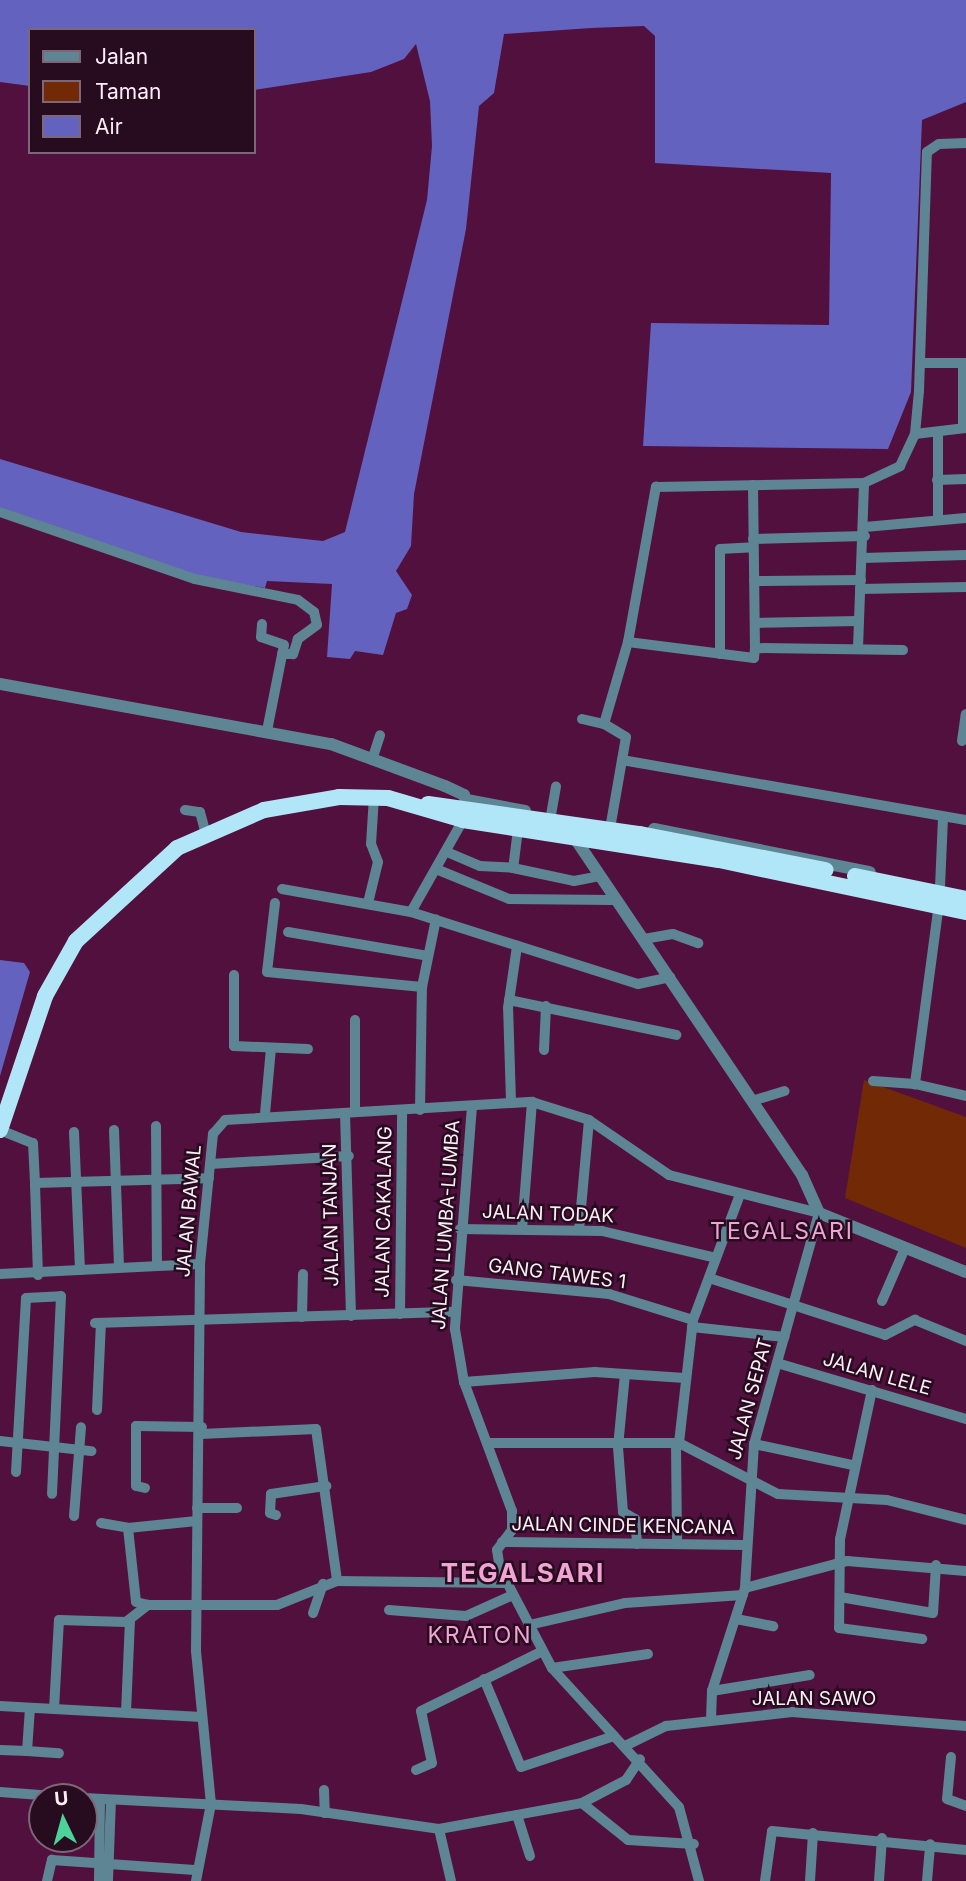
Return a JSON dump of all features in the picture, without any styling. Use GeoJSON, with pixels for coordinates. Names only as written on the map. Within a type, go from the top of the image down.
{"type":"FeatureCollection","features":[{"type":"Feature","properties":{"kind":"highway"},"geometry":{"type":"LineString","coordinates":[[0,1130],[64,958],[103,910],[177,848],[264,810],[374,796],[409,804],[466,809],[672,839],[966,899]]}},
{"type":"Feature","properties":{"kind":"highway"},"geometry":{"type":"LineString","coordinates":[[466,809],[518,829],[966,912]]}},
{"type":"Feature","properties":{"kind":"street"},"geometry":{"type":"LineString","coordinates":[[604,724],[628,642],[659,484],[864,483],[894,472],[915,434],[927,152],[939,144],[966,143]]}},
{"type":"Feature","properties":{"kind":"street"},"geometry":{"type":"LineString","coordinates":[[915,434],[964,428],[965,363],[920,363]]}},
{"type":"Feature","properties":{"kind":"street"},"geometry":{"type":"LineString","coordinates":[[937,433],[938,520]]}},
{"type":"Feature","properties":{"kind":"street"},"geometry":{"type":"LineString","coordinates":[[937,480],[966,479]]}},
{"type":"Feature","properties":{"kind":"street"},"geometry":{"type":"LineString","coordinates":[[858,648],[865,532],[864,483]]}},
{"type":"Feature","properties":{"kind":"street"},"geometry":{"type":"LineString","coordinates":[[753,485],[755,623],[758,652]]}},
{"type":"Feature","properties":{"kind":"street"},"geometry":{"type":"LineString","coordinates":[[0,512],[195,579],[298,600],[314,612],[317,625],[298,639],[293,654],[282,654]]}},
{"type":"Feature","properties":{"kind":"street"},"geometry":{"type":"LineString","coordinates":[[720,654],[720,549],[966,517]]}},
{"type":"Feature","properties":{"kind":"street"},"geometry":{"type":"LineString","coordinates":[[863,558],[966,555]]}},
{"type":"Feature","properties":{"kind":"street"},"geometry":{"type":"LineString","coordinates":[[754,581],[966,587]]}},
{"type":"Feature","properties":{"kind":"street"},"geometry":{"type":"LineString","coordinates":[[755,623],[859,621]]}},
{"type":"Feature","properties":{"kind":"street"},"geometry":{"type":"LineString","coordinates":[[262,624],[261,637],[284,643],[267,731]]}},
{"type":"Feature","properties":{"kind":"street"},"geometry":{"type":"LineString","coordinates":[[628,642],[720,654],[858,648],[903,650]]}},
{"type":"Feature","properties":{"kind":"street"},"geometry":{"type":"LineString","coordinates":[[0,684],[267,731],[372,760],[466,809],[611,823],[730,842],[966,893]]}},
{"type":"Feature","properties":{"kind":"street"},"geometry":{"type":"LineString","coordinates":[[962,741],[966,714]]}},
{"type":"Feature","properties":{"kind":"street"},"geometry":{"type":"LineString","coordinates":[[582,719],[604,724],[625,734],[611,823]]}},
{"type":"Feature","properties":{"kind":"street"},"geometry":{"type":"LineString","coordinates":[[372,760],[380,735]]}},
{"type":"Feature","properties":{"kind":"street"},"geometry":{"type":"LineString","coordinates":[[622,760],[966,820]]}},
{"type":"Feature","properties":{"kind":"street"},"geometry":{"type":"LineString","coordinates":[[551,816],[556,786]]}},
{"type":"Feature","properties":{"kind":"street"},"geometry":{"type":"LineString","coordinates":[[368,903],[377,862],[371,844],[374,796]]}},
{"type":"Feature","properties":{"kind":"street"},"geometry":{"type":"LineString","coordinates":[[411,912],[447,852],[466,809]]}},
{"type":"Feature","properties":{"kind":"street"},"geometry":{"type":"LineString","coordinates":[[185,810],[200,812],[201,837]]}},
{"type":"Feature","properties":{"kind":"street"},"geometry":{"type":"LineString","coordinates":[[940,887],[943,818]]}},
{"type":"Feature","properties":{"kind":"street"},"geometry":{"type":"LineString","coordinates":[[513,868],[518,829]]}},
{"type":"Feature","properties":{"kind":"street"},"geometry":{"type":"LineString","coordinates":[[575,839],[600,876],[612,900],[644,939],[816,1198],[819,1213],[966,1272]]}},
{"type":"Feature","properties":{"kind":"street"},"geometry":{"type":"LineString","coordinates":[[575,839],[966,917]]}},
{"type":"Feature","properties":{"kind":"street"},"geometry":{"type":"LineString","coordinates":[[447,852],[480,866],[513,868],[575,881],[600,876]]}},
{"type":"Feature","properties":{"kind":"street"},"geometry":{"type":"LineString","coordinates":[[436,869],[509,899],[612,900]]}},
{"type":"Feature","properties":{"kind":"street"},"geometry":{"type":"LineString","coordinates":[[282,889],[411,912],[638,984],[670,977]]}},
{"type":"Feature","properties":{"kind":"street"},"geometry":{"type":"LineString","coordinates":[[275,902],[267,972],[422,987]]}},
{"type":"Feature","properties":{"kind":"street"},"geometry":{"type":"LineString","coordinates":[[915,1084],[937,911]]}},
{"type":"Feature","properties":{"kind":"street"},"geometry":{"type":"LineString","coordinates":[[420,1110],[422,987],[436,919]]}},
{"type":"Feature","properties":{"kind":"street"},"geometry":{"type":"LineString","coordinates":[[288,932],[428,956]]}},
{"type":"Feature","properties":{"kind":"street"},"geometry":{"type":"LineString","coordinates":[[644,939],[673,934],[698,943]]}},
{"type":"Feature","properties":{"kind":"street"},"geometry":{"type":"LineString","coordinates":[[511,1101],[509,1000],[517,946]]}},
{"type":"Feature","properties":{"kind":"street"},"geometry":{"type":"LineString","coordinates":[[234,975],[234,1046],[308,1049]]}},
{"type":"Feature","properties":{"kind":"street"},"geometry":{"type":"LineString","coordinates":[[509,1000],[676,1035]]}},
{"type":"Feature","properties":{"kind":"street"},"geometry":{"type":"LineString","coordinates":[[544,1050],[546,1006]]}},
{"type":"Feature","properties":{"kind":"street","name":"JALAN TANJAN"},"geometry":{"type":"LineString","coordinates":[[351,1316],[349,1156],[355,1020]]}},
{"type":"Feature","properties":{"kind":"street"},"geometry":{"type":"LineString","coordinates":[[265,1114],[271,1048]]}},
{"type":"Feature","properties":{"kind":"street"},"geometry":{"type":"LineString","coordinates":[[873,1082],[915,1084],[966,1096]]}},
{"type":"Feature","properties":{"kind":"street"},"geometry":{"type":"LineString","coordinates":[[752,1101],[784,1091]]}},
{"type":"Feature","properties":{"kind":"street"},"geometry":{"type":"LineString","coordinates":[[522,1229],[532,1101]]}},
{"type":"Feature","properties":{"kind":"street","name":"JALAN BAWAL"},"geometry":{"type":"LineString","coordinates":[[191,1875],[210,1804],[197,1717],[196,1601],[190,1522],[197,1508],[191,1322],[200,1264],[201,1179],[210,1164],[218,1124],[265,1114],[402,1111],[532,1101],[589,1120],[669,1175],[739,1197],[819,1213]]}},
{"type":"Feature","properties":{"kind":"street","name":"JALAN LUMBA-LUMBA"},"geometry":{"type":"LineString","coordinates":[[472,1106],[454,1312],[464,1382],[512,1511],[512,1530],[497,1550],[505,1583]]}},
{"type":"Feature","properties":{"kind":"street","name":"JALAN CAKALANG"},"geometry":{"type":"LineString","coordinates":[[400,1314],[402,1111]]}},
{"type":"Feature","properties":{"kind":"street"},"geometry":{"type":"LineString","coordinates":[[579,1230],[589,1120]]}},
{"type":"Feature","properties":{"kind":"street"},"geometry":{"type":"LineString","coordinates":[[156,1126],[157,1266]]}},
{"type":"Feature","properties":{"kind":"street"},"geometry":{"type":"LineString","coordinates":[[0,1130],[33,1143],[38,1275]]}},
{"type":"Feature","properties":{"kind":"street"},"geometry":{"type":"LineString","coordinates":[[114,1130],[120,1267]]}},
{"type":"Feature","properties":{"kind":"street"},"geometry":{"type":"LineString","coordinates":[[74,1132],[80,1270]]}},
{"type":"Feature","properties":{"kind":"street"},"geometry":{"type":"LineString","coordinates":[[210,1164],[349,1156]]}},
{"type":"Feature","properties":{"kind":"street"},"geometry":{"type":"LineString","coordinates":[[34,1183],[201,1179]]}},
{"type":"Feature","properties":{"kind":"street"},"geometry":{"type":"LineString","coordinates":[[677,1544],[678,1443],[693,1323],[739,1197]]}},
{"type":"Feature","properties":{"kind":"street","name":"JALAN SEPAT"},"geometry":{"type":"LineString","coordinates":[[711,1719],[712,1691],[744,1591],[747,1483],[754,1444],[819,1213]]}},
{"type":"Feature","properties":{"kind":"street","name":"JALAN TODAK"},"geometry":{"type":"LineString","coordinates":[[460,1229],[579,1230],[716,1258]]}},
{"type":"Feature","properties":{"kind":"street"},"geometry":{"type":"LineString","coordinates":[[882,1301],[905,1248]]}},
{"type":"Feature","properties":{"kind":"street"},"geometry":{"type":"LineString","coordinates":[[0,1274],[38,1275],[120,1267],[200,1264]]}},
{"type":"Feature","properties":{"kind":"street"},"geometry":{"type":"LineString","coordinates":[[302,1317],[303,1274]]}},
{"type":"Feature","properties":{"kind":"street"},"geometry":{"type":"LineString","coordinates":[[709,1278],[885,1335],[915,1320],[966,1340]]}},
{"type":"Feature","properties":{"kind":"street","name":"GANG TAWES 1"},"geometry":{"type":"LineString","coordinates":[[456,1280],[610,1294],[693,1323],[784,1337]]}},
{"type":"Feature","properties":{"kind":"street"},"geometry":{"type":"LineString","coordinates":[[16,1472],[26,1298],[58,1295],[64,1300],[58,1447],[52,1494]]}},
{"type":"Feature","properties":{"kind":"street"},"geometry":{"type":"LineString","coordinates":[[97,1410],[98,1323],[454,1312]]}},
{"type":"Feature","properties":{"kind":"street","name":"JALAN LELE"},"geometry":{"type":"LineString","coordinates":[[777,1363],[966,1419]]}},
{"type":"Feature","properties":{"kind":"street"},"geometry":{"type":"LineString","coordinates":[[464,1382],[625,1374],[685,1378]]}},
{"type":"Feature","properties":{"kind":"street"},"geometry":{"type":"LineString","coordinates":[[625,1374],[619,1442],[623,1512],[635,1519],[637,1544]]}},
{"type":"Feature","properties":{"kind":"street"},"geometry":{"type":"LineString","coordinates":[[872,1390],[852,1465],[840,1562],[841,1630],[922,1639]]}},
{"type":"Feature","properties":{"kind":"street"},"geometry":{"type":"LineString","coordinates":[[145,1488],[136,1486],[136,1426],[195,1429],[313,1428],[326,1486],[337,1581]]}},
{"type":"Feature","properties":{"kind":"street"},"geometry":{"type":"LineString","coordinates":[[74,1516],[86,1450],[81,1427]]}},
{"type":"Feature","properties":{"kind":"street"},"geometry":{"type":"LineString","coordinates":[[0,1441],[86,1450]]}},
{"type":"Feature","properties":{"kind":"street"},"geometry":{"type":"LineString","coordinates":[[487,1443],[678,1443],[747,1483],[778,1494],[849,1496],[910,1504],[966,1520]]}},
{"type":"Feature","properties":{"kind":"street"},"geometry":{"type":"LineString","coordinates":[[754,1444],[852,1465]]}},
{"type":"Feature","properties":{"kind":"street"},"geometry":{"type":"LineString","coordinates":[[276,1515],[270,1513],[271,1494],[326,1486]]}},
{"type":"Feature","properties":{"kind":"street"},"geometry":{"type":"LineString","coordinates":[[197,1508],[237,1508]]}},
{"type":"Feature","properties":{"kind":"street"},"geometry":{"type":"LineString","coordinates":[[101,1523],[128,1528],[190,1522]]}},
{"type":"Feature","properties":{"kind":"street"},"geometry":{"type":"LineString","coordinates":[[128,1528],[136,1602],[148,1605],[196,1601],[277,1605],[337,1581],[505,1583],[552,1668],[614,1736],[640,1759],[679,1807],[694,1844],[699,1881]]}},
{"type":"Feature","properties":{"kind":"street","name":"JALAN CINDE KENCANA"},"geometry":{"type":"LineString","coordinates":[[502,1542],[745,1545]]}},
{"type":"Feature","properties":{"kind":"street"},"geometry":{"type":"LineString","coordinates":[[529,1625],[625,1603],[744,1591],[840,1562],[936,1565],[966,1570]]}},
{"type":"Feature","properties":{"kind":"street"},"geometry":{"type":"LineString","coordinates":[[840,1597],[933,1613],[936,1565]]}},
{"type":"Feature","properties":{"kind":"street"},"geometry":{"type":"LineString","coordinates":[[313,1613],[322,1587]]}},
{"type":"Feature","properties":{"kind":"street"},"geometry":{"type":"LineString","coordinates":[[389,1610],[466,1616],[513,1595]]}},
{"type":"Feature","properties":{"kind":"street"},"geometry":{"type":"LineString","coordinates":[[54,1709],[56,1622],[130,1620],[148,1605]]}},
{"type":"Feature","properties":{"kind":"street"},"geometry":{"type":"LineString","coordinates":[[736,1619],[774,1626]]}},
{"type":"Feature","properties":{"kind":"street"},"geometry":{"type":"LineString","coordinates":[[126,1712],[130,1620]]}},
{"type":"Feature","properties":{"kind":"street"},"geometry":{"type":"LineString","coordinates":[[416,1770],[432,1763],[421,1711],[541,1652]]}},
{"type":"Feature","properties":{"kind":"street"},"geometry":{"type":"LineString","coordinates":[[552,1668],[648,1654]]}},
{"type":"Feature","properties":{"kind":"street"},"geometry":{"type":"LineString","coordinates":[[712,1691],[810,1675]]}},
{"type":"Feature","properties":{"kind":"street"},"geometry":{"type":"LineString","coordinates":[[484,1679],[521,1767],[614,1736]]}},
{"type":"Feature","properties":{"kind":"street"},"geometry":{"type":"LineString","coordinates":[[0,1706],[197,1717]]}},
{"type":"Feature","properties":{"kind":"street"},"geometry":{"type":"LineString","coordinates":[[27,1751],[30,1708]]}},
{"type":"Feature","properties":{"kind":"street","name":"JALAN SAWO"},"geometry":{"type":"LineString","coordinates":[[625,1746],[659,1729],[711,1719],[792,1712],[966,1726]]}},
{"type":"Feature","properties":{"kind":"street"},"geometry":{"type":"LineString","coordinates":[[0,1750],[59,1753]]}},
{"type":"Feature","properties":{"kind":"street"},"geometry":{"type":"LineString","coordinates":[[951,1757],[947,1799],[966,1806]]}},
{"type":"Feature","properties":{"kind":"street"},"geometry":{"type":"LineString","coordinates":[[98,1799],[325,1812],[439,1829],[582,1803],[626,1780],[640,1759]]}},
{"type":"Feature","properties":{"kind":"street"},"geometry":{"type":"LineString","coordinates":[[324,1790],[325,1812]]}},
{"type":"Feature","properties":{"kind":"street"},"geometry":{"type":"LineString","coordinates":[[0,1792],[28,1794]]}},
{"type":"Feature","properties":{"kind":"street"},"geometry":{"type":"LineString","coordinates":[[99,1881],[104,1861],[106,1800]]}},
{"type":"Feature","properties":{"kind":"street"},"geometry":{"type":"LineString","coordinates":[[582,1803],[628,1840],[694,1844]]}},
{"type":"Feature","properties":{"kind":"street"},"geometry":{"type":"LineString","coordinates":[[517,1815],[530,1856]]}},
{"type":"Feature","properties":{"kind":"street"},"geometry":{"type":"LineString","coordinates":[[439,1829],[451,1881]]}},
{"type":"Feature","properties":{"kind":"street"},"geometry":{"type":"LineString","coordinates":[[765,1881],[769,1832],[882,1838],[966,1850]]}},
{"type":"Feature","properties":{"kind":"street"},"geometry":{"type":"LineString","coordinates":[[810,1881],[813,1833]]}},
{"type":"Feature","properties":{"kind":"street"},"geometry":{"type":"LineString","coordinates":[[879,1881],[882,1838]]}},
{"type":"Feature","properties":{"kind":"street"},"geometry":{"type":"LineString","coordinates":[[927,1881],[930,1844]]}},
{"type":"Feature","properties":{"kind":"street"},"geometry":{"type":"LineString","coordinates":[[47,1881],[50,1860],[104,1861],[191,1875]]}},
{"type":"Feature","properties":{"kind":"street"},"geometry":{"type":"LineString","coordinates":[[104,1861],[108,1881]]}},
{"type":"Feature","properties":{"kind":"green space"},"geometry":{"type":"Polygon","coordinates":[[[864,1080],[966,1117],[966,1248],[845,1198],[864,1080]]]}},
{"type":"Feature","properties":{"kind":"water"},"geometry":{"type":"Polygon","coordinates":[[[0,0],[966,0],[966,102],[922,120],[911,392],[888,449],[643,446],[651,323],[829,325],[831,173],[655,163],[655,36],[644,26],[504,34],[494,93],[479,106],[466,229],[414,494],[411,546],[396,571],[412,595],[407,609],[396,613],[383,655],[355,651],[350,659],[327,657],[332,584],[267,581],[265,588],[198,576],[0,507],[0,459],[241,532],[323,541],[345,532],[427,200],[432,146],[430,101],[416,44],[404,59],[371,72],[256,90],[256,28],[28,28],[28,86],[0,82],[0,0]]]}},
{"type":"Feature","properties":{"kind":"water"},"geometry":{"type":"Polygon","coordinates":[[[0,960],[24,963],[30,972],[0,1076],[0,960]]]}},
{"type":"Feature","properties":{"kind":"district","name":"TEGALSARI"},"geometry":{"type":"Point","coordinates":[782,1231]}},
{"type":"Feature","properties":{"kind":"district","name":"TEGALSARI"},"geometry":{"type":"Point","coordinates":[523,1573]}},
{"type":"Feature","properties":{"kind":"district","name":"KRATON"},"geometry":{"type":"Point","coordinates":[480,1635]}}]}
